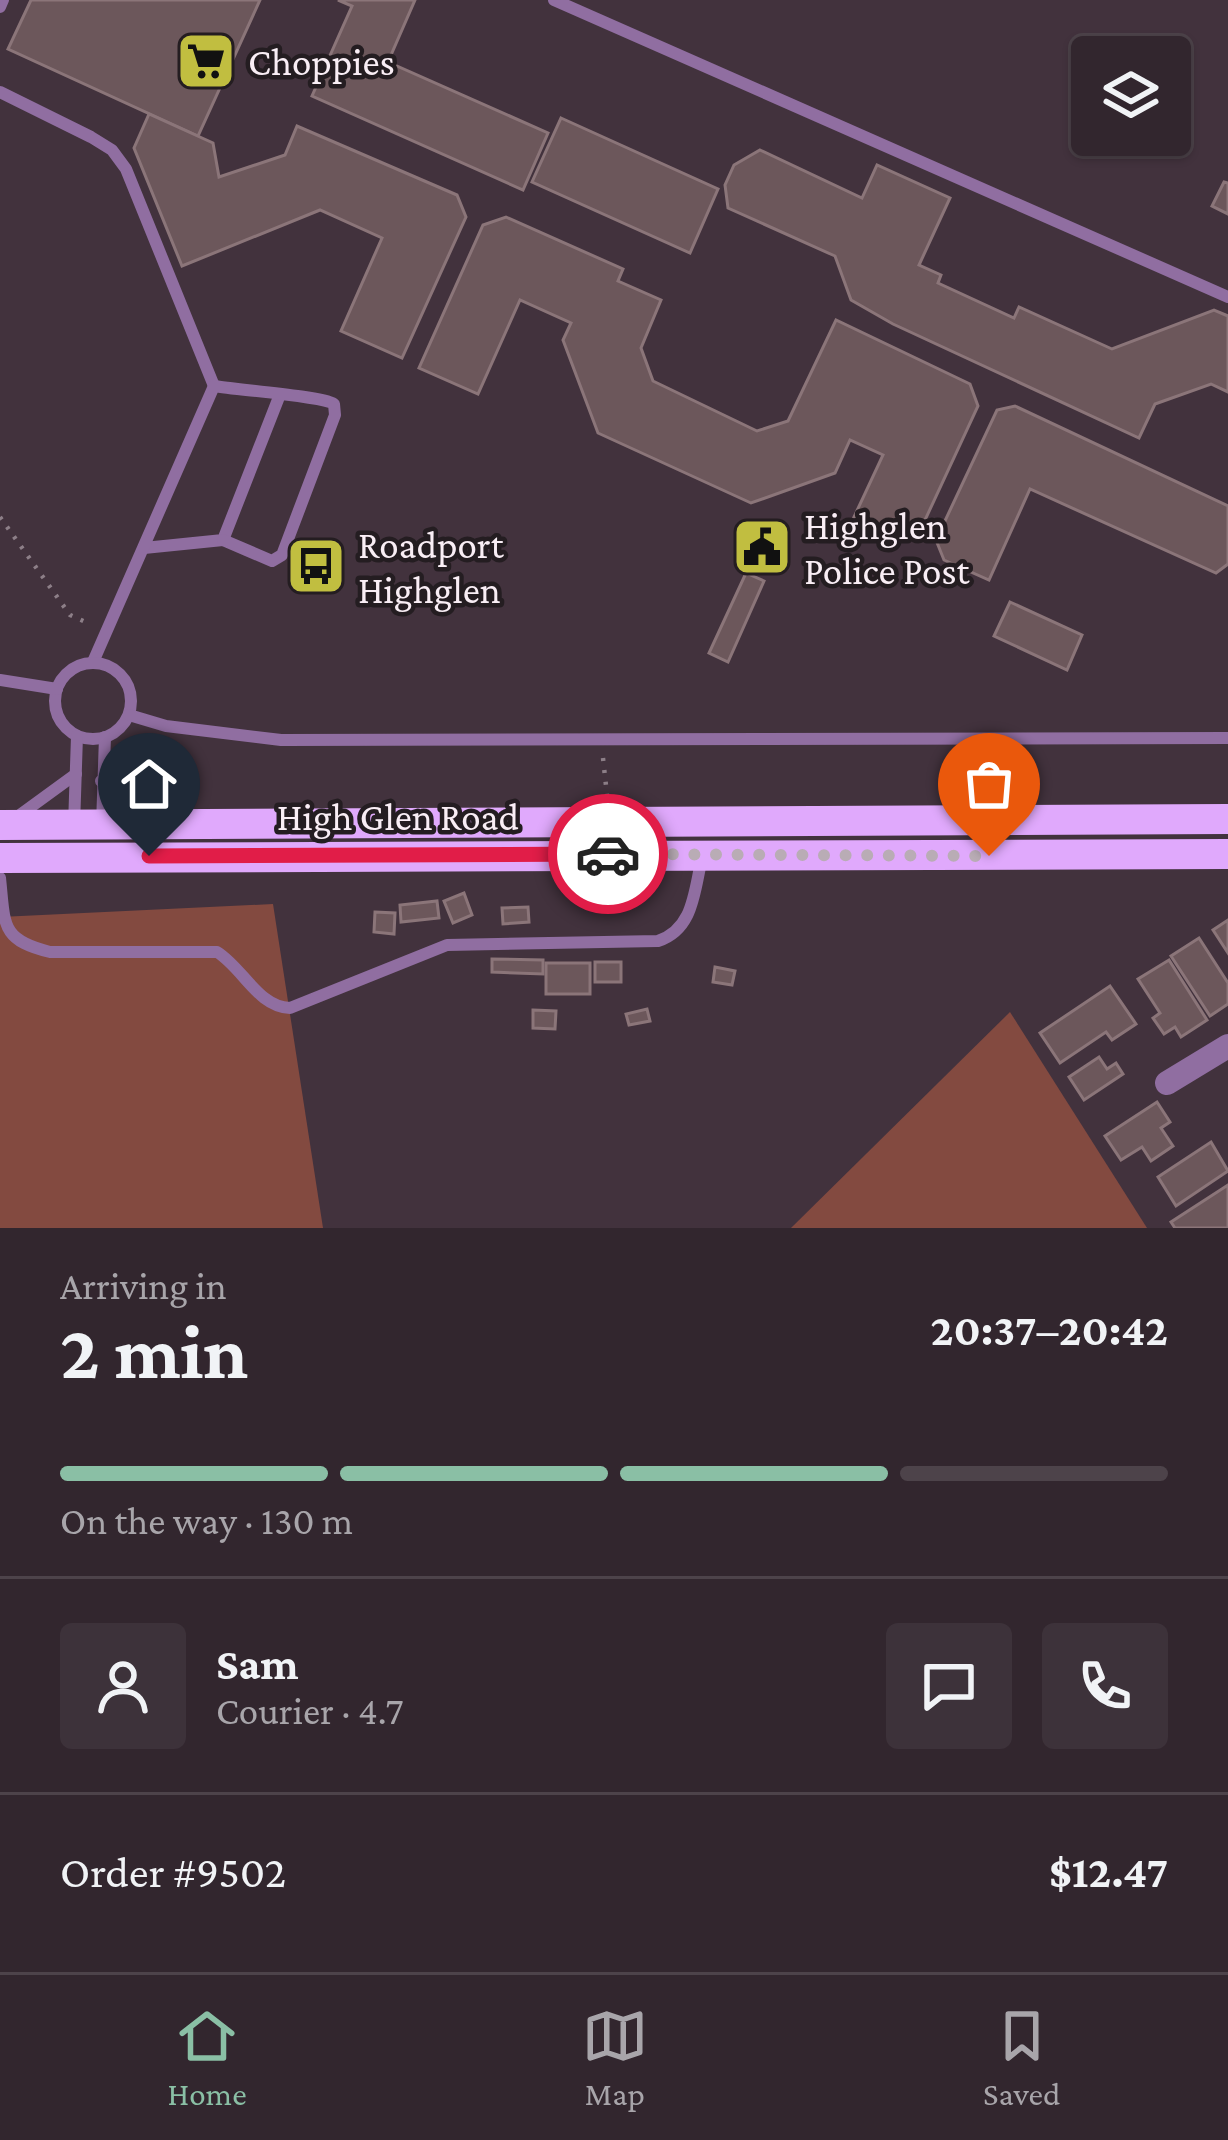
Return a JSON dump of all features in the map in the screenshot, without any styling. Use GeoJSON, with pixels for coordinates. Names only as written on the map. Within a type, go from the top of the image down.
{"type":"FeatureCollection","features":[{"type":"Feature","properties":{"kind":"main road","name":"High Glen Road"},"geometry":{"type":"LineString","coordinates":[[0,858],[149,823],[1228,819]]}},
{"type":"Feature","properties":{"kind":"main road","name":"High Glen Road"},"geometry":{"type":"LineString","coordinates":[[3,825],[88,841],[702,858],[1228,854]]}},
{"type":"Feature","properties":{"kind":"street"},"geometry":{"type":"LineString","coordinates":[[1167,1083],[1228,1046]]}},
{"type":"Feature","properties":{"kind":"lane"},"geometry":{"type":"LineString","coordinates":[[554,0],[1228,297]]}},
{"type":"Feature","properties":{"kind":"lane"},"geometry":{"type":"LineString","coordinates":[[0,92],[112,150],[126,169],[214,386],[93,662],[71,670],[57,689],[61,722],[77,736],[105,737]]}},
{"type":"Feature","properties":{"kind":"lane"},"geometry":{"type":"LineString","coordinates":[[144,548],[223,540],[272,561],[289,542],[335,415],[326,399],[279,398],[214,386]]}},
{"type":"Feature","properties":{"kind":"lane"},"geometry":{"type":"LineString","coordinates":[[223,540],[279,398]]}},
{"type":"Feature","properties":{"kind":"lane"},"geometry":{"type":"LineString","coordinates":[[93,662],[125,679],[129,715]]}},
{"type":"Feature","properties":{"kind":"lane"},"geometry":{"type":"LineString","coordinates":[[0,680],[57,689]]}},
{"type":"Feature","properties":{"kind":"lane"},"geometry":{"type":"LineString","coordinates":[[88,841],[105,737],[129,715]]}},
{"type":"Feature","properties":{"kind":"lane"},"geometry":{"type":"LineString","coordinates":[[129,715],[166,726],[280,740],[1228,738]]}},
{"type":"Feature","properties":{"kind":"lane"},"geometry":{"type":"LineString","coordinates":[[77,736],[76,774],[88,841]]}},
{"type":"Feature","properties":{"kind":"lane"},"geometry":{"type":"LineString","coordinates":[[3,825],[76,774]]}},
{"type":"Feature","properties":{"kind":"lane"},"geometry":{"type":"LineString","coordinates":[[101,781],[149,823]]}},
{"type":"Feature","properties":{"kind":"lane"},"geometry":{"type":"LineString","coordinates":[[0,878],[5,925],[12,939],[28,947],[50,952],[217,952],[233,962],[265,1000],[290,1007],[447,945],[658,941],[676,935],[688,919],[702,858]]}},
{"type":"Feature","properties":{"kind":"path"},"geometry":{"type":"LineString","coordinates":[[0,517],[70,615],[106,631]]}},
{"type":"Feature","properties":{"kind":"shaded area"},"geometry":{"type":"Polygon","coordinates":[[[273,904],[323,1228],[0,1228],[0,917],[273,904]]]}},
{"type":"Feature","properties":{"kind":"shaded area"},"geometry":{"type":"Polygon","coordinates":[[[1010,1012],[1147,1228],[791,1228],[1010,1012]]]}},
{"type":"Feature","properties":{"kind":"building"},"geometry":{"type":"Polygon","coordinates":[[[31,0],[260,0],[198,136],[8,49],[31,0]]]}},
{"type":"Feature","properties":{"kind":"building"},"geometry":{"type":"Polygon","coordinates":[[[338,0],[415,0],[388,62],[548,133],[523,190],[312,96],[352,6],[338,0]]]}},
{"type":"Feature","properties":{"kind":"building"},"geometry":{"type":"Polygon","coordinates":[[[149,114],[213,143],[219,177],[285,155],[297,126],[457,195],[466,217],[402,358],[341,331],[382,238],[320,210],[182,266],[134,148],[149,114]]]}},
{"type":"Feature","properties":{"kind":"building"},"geometry":{"type":"Polygon","coordinates":[[[561,118],[718,189],[690,253],[532,182],[561,118]]]}},
{"type":"Feature","properties":{"kind":"building"},"geometry":{"type":"Polygon","coordinates":[[[760,150],[862,198],[877,165],[950,198],[919,265],[941,275],[938,283],[1014,318],[1019,307],[1112,349],[1214,310],[1228,316],[1228,392],[1211,384],[1155,404],[1139,438],[893,324],[851,300],[835,256],[728,208],[725,185],[734,165],[760,150]]]}},
{"type":"Feature","properties":{"kind":"building"},"geometry":{"type":"Polygon","coordinates":[[[1224,182],[1228,183],[1228,214],[1212,206],[1224,182]]]}},
{"type":"Feature","properties":{"kind":"building"},"geometry":{"type":"Polygon","coordinates":[[[506,217],[623,269],[618,281],[661,300],[641,348],[653,381],[757,431],[788,421],[836,320],[970,384],[978,406],[919,533],[906,527],[901,539],[854,517],[883,455],[850,440],[835,473],[751,503],[598,433],[563,340],[571,323],[520,300],[478,394],[419,368],[483,225],[506,217]]]}},
{"type":"Feature","properties":{"kind":"building"},"geometry":{"type":"Polygon","coordinates":[[[1015,406],[1228,506],[1228,564],[1216,573],[1030,489],[989,580],[944,560],[936,540],[997,410],[1015,406]]]}},
{"type":"Feature","properties":{"kind":"building"},"geometry":{"type":"Polygon","coordinates":[[[760,535],[781,544],[771,566],[750,557],[760,535]]]}},
{"type":"Feature","properties":{"kind":"building"},"geometry":{"type":"Polygon","coordinates":[[[746,573],[764,581],[728,662],[709,653],[746,573]]]}},
{"type":"Feature","properties":{"kind":"building"},"geometry":{"type":"Polygon","coordinates":[[[1010,602],[1082,635],[1067,670],[994,636],[1010,602]]]}},
{"type":"Feature","properties":{"kind":"building"},"geometry":{"type":"Polygon","coordinates":[[[464,893],[472,915],[453,923],[444,901],[464,893]]]}},
{"type":"Feature","properties":{"kind":"building"},"geometry":{"type":"Polygon","coordinates":[[[437,901],[439,918],[401,922],[400,905],[437,901]]]}},
{"type":"Feature","properties":{"kind":"building"},"geometry":{"type":"Polygon","coordinates":[[[528,907],[529,922],[503,924],[502,908],[528,907]]]}},
{"type":"Feature","properties":{"kind":"building"},"geometry":{"type":"Polygon","coordinates":[[[375,912],[395,913],[394,934],[374,932],[375,912]]]}},
{"type":"Feature","properties":{"kind":"building"},"geometry":{"type":"Polygon","coordinates":[[[1228,920],[1228,953],[1213,930],[1228,920]]]}},
{"type":"Feature","properties":{"kind":"building"},"geometry":{"type":"Polygon","coordinates":[[[1199,938],[1228,983],[1228,1004],[1210,1016],[1171,956],[1199,938]]]}},
{"type":"Feature","properties":{"kind":"building"},"geometry":{"type":"Polygon","coordinates":[[[492,959],[543,960],[543,974],[492,972],[492,959]]]}},
{"type":"Feature","properties":{"kind":"building"},"geometry":{"type":"Polygon","coordinates":[[[1169,960],[1207,1020],[1181,1037],[1175,1027],[1164,1034],[1153,1018],[1160,1013],[1138,979],[1169,960]]]}},
{"type":"Feature","properties":{"kind":"building"},"geometry":{"type":"Polygon","coordinates":[[[595,962],[621,962],[621,982],[595,982],[595,962]]]}},
{"type":"Feature","properties":{"kind":"building"},"geometry":{"type":"Polygon","coordinates":[[[546,963],[590,963],[590,994],[546,994],[546,963]]]}},
{"type":"Feature","properties":{"kind":"building"},"geometry":{"type":"Polygon","coordinates":[[[715,967],[735,971],[732,985],[713,982],[715,967]]]}},
{"type":"Feature","properties":{"kind":"building"},"geometry":{"type":"Polygon","coordinates":[[[1110,986],[1136,1024],[1112,1040],[1106,1032],[1060,1063],[1040,1033],[1110,986]]]}},
{"type":"Feature","properties":{"kind":"building"},"geometry":{"type":"Polygon","coordinates":[[[647,1009],[650,1021],[629,1025],[626,1014],[647,1009]]]}},
{"type":"Feature","properties":{"kind":"building"},"geometry":{"type":"Polygon","coordinates":[[[533,1010],[556,1011],[555,1029],[533,1028],[533,1010]]]}},
{"type":"Feature","properties":{"kind":"building"},"geometry":{"type":"Polygon","coordinates":[[[1099,1057],[1107,1069],[1116,1063],[1123,1074],[1084,1100],[1069,1077],[1099,1057]]]}},
{"type":"Feature","properties":{"kind":"building"},"geometry":{"type":"Polygon","coordinates":[[[1157,1102],[1170,1122],[1161,1128],[1173,1146],[1151,1161],[1142,1147],[1121,1160],[1105,1136],[1157,1102]]]}},
{"type":"Feature","properties":{"kind":"building"},"geometry":{"type":"Polygon","coordinates":[[[1211,1142],[1228,1171],[1176,1206],[1158,1177],[1211,1142]]]}},
{"type":"Feature","properties":{"kind":"building"},"geometry":{"type":"Polygon","coordinates":[[[1228,1185],[1228,1228],[1175,1228],[1171,1222],[1228,1185]]]}},
{"type":"Feature","properties":{"kind":"way so far"},"geometry":{"type":"LineString","coordinates":[[608,854],[989,856]]}},
{"type":"Feature","properties":{"kind":"place","name":"Choppies"},"geometry":{"type":"Point","coordinates":[206,61]}},
{"type":"Feature","properties":{"kind":"place","name":"Highglen Police Post"},"geometry":{"type":"Point","coordinates":[762,547]}},
{"type":"Feature","properties":{"kind":"place","name":"Roadport Highglen"},"geometry":{"type":"Point","coordinates":[316,566]}},
{"type":"Feature","properties":{"kind":"route"},"geometry":{"type":"LineString","coordinates":[[149,856],[608,854]]}}]}
